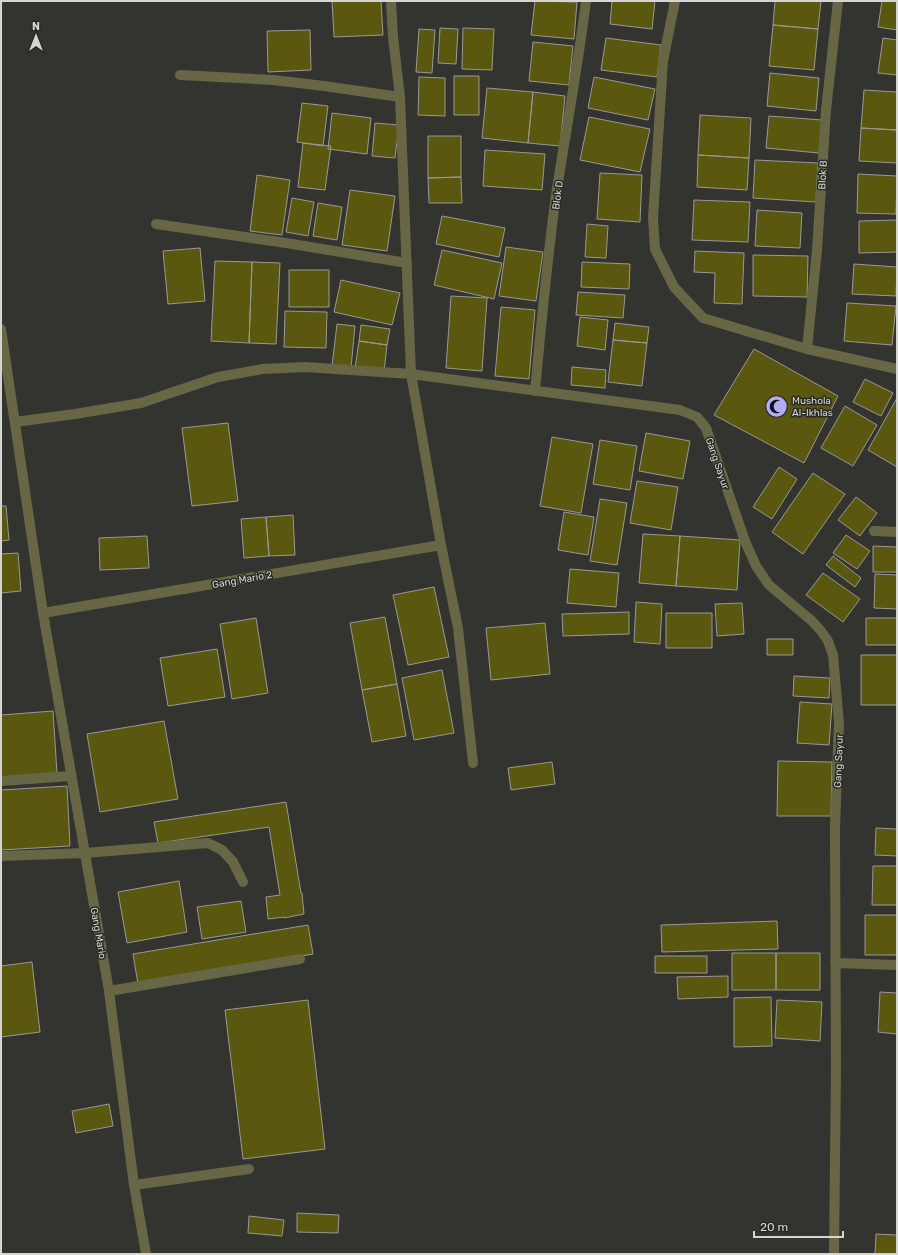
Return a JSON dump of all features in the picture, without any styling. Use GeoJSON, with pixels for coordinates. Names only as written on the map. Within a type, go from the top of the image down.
{"type":"FeatureCollection","features":[{"type":"Feature","properties":{"kind":"street"},"geometry":{"type":"LineString","coordinates":[[391,1],[400,97],[411,374],[441,545],[458,628],[473,763]]}},
{"type":"Feature","properties":{"kind":"street","name":"Blok D"},"geometry":{"type":"LineString","coordinates":[[535,391],[556,196],[581,44],[586,1]]}},
{"type":"Feature","properties":{"kind":"street"},"geometry":{"type":"LineString","coordinates":[[675,1],[663,61],[653,218],[655,249],[674,287],[703,318],[807,349],[897,369]]}},
{"type":"Feature","properties":{"kind":"street","name":"Blok B"},"geometry":{"type":"LineString","coordinates":[[807,349],[817,250],[826,110],[838,1]]}},
{"type":"Feature","properties":{"kind":"street"},"geometry":{"type":"LineString","coordinates":[[180,75],[273,80],[400,97]]}},
{"type":"Feature","properties":{"kind":"street"},"geometry":{"type":"LineString","coordinates":[[156,224],[407,263]]}},
{"type":"Feature","properties":{"kind":"street","name":"Gang Mario"},"geometry":{"type":"LineString","coordinates":[[1,329],[44,613],[108,991],[134,1185],[146,1254]]}},
{"type":"Feature","properties":{"kind":"street","name":"Gang Sayur"},"geometry":{"type":"LineString","coordinates":[[15,422],[141,403],[218,378],[263,369],[305,367],[411,374],[680,410],[697,417],[706,428],[745,541],[756,566],[769,585],[812,621],[821,631],[828,641],[833,655],[839,723],[835,828],[836,1078],[834,1254]]}},
{"type":"Feature","properties":{"kind":"street"},"geometry":{"type":"LineString","coordinates":[[874,531],[897,532]]}},
{"type":"Feature","properties":{"kind":"street","name":"Gang Mario 2"},"geometry":{"type":"LineString","coordinates":[[44,613],[441,545]]}},
{"type":"Feature","properties":{"kind":"street"},"geometry":{"type":"LineString","coordinates":[[1,781],[71,776]]}},
{"type":"Feature","properties":{"kind":"street"},"geometry":{"type":"LineString","coordinates":[[1,856],[85,853],[208,843],[222,850],[233,862],[242,882]]}},
{"type":"Feature","properties":{"kind":"street"},"geometry":{"type":"LineString","coordinates":[[108,991],[300,959]]}},
{"type":"Feature","properties":{"kind":"street"},"geometry":{"type":"LineString","coordinates":[[835,963],[897,964]]}},
{"type":"Feature","properties":{"kind":"street"},"geometry":{"type":"LineString","coordinates":[[134,1185],[248,1169]]}},
{"type":"Feature","properties":{"kind":"building"},"geometry":{"type":"Polygon","coordinates":[[[332,1],[381,1],[383,35],[334,37],[332,1]]]}},
{"type":"Feature","properties":{"kind":"building"},"geometry":{"type":"Polygon","coordinates":[[[535,1],[577,2],[574,39],[531,35],[535,1]]]}},
{"type":"Feature","properties":{"kind":"building"},"geometry":{"type":"Polygon","coordinates":[[[612,1],[655,1],[652,29],[610,24],[612,1]]]}},
{"type":"Feature","properties":{"kind":"building"},"geometry":{"type":"Polygon","coordinates":[[[775,1],[821,1],[818,29],[773,25],[775,1]]]}},
{"type":"Feature","properties":{"kind":"building"},"geometry":{"type":"Polygon","coordinates":[[[882,1],[897,1],[897,30],[878,27],[882,1]]]}},
{"type":"Feature","properties":{"kind":"building"},"geometry":{"type":"Polygon","coordinates":[[[773,25],[818,29],[814,70],[769,66],[773,25]]]}},
{"type":"Feature","properties":{"kind":"building"},"geometry":{"type":"Polygon","coordinates":[[[440,28],[458,29],[456,64],[438,63],[440,28]]]}},
{"type":"Feature","properties":{"kind":"building"},"geometry":{"type":"Polygon","coordinates":[[[463,28],[494,29],[492,70],[462,69],[463,28]]]}},
{"type":"Feature","properties":{"kind":"building"},"geometry":{"type":"Polygon","coordinates":[[[419,29],[435,30],[432,73],[416,72],[419,29]]]}},
{"type":"Feature","properties":{"kind":"building"},"geometry":{"type":"Polygon","coordinates":[[[310,30],[311,70],[268,72],[267,31],[310,30]]]}},
{"type":"Feature","properties":{"kind":"building"},"geometry":{"type":"Polygon","coordinates":[[[606,38],[661,45],[657,77],[601,70],[606,38]]]}},
{"type":"Feature","properties":{"kind":"building"},"geometry":{"type":"Polygon","coordinates":[[[883,38],[897,40],[897,75],[878,73],[883,38]]]}},
{"type":"Feature","properties":{"kind":"building"},"geometry":{"type":"Polygon","coordinates":[[[533,42],[573,46],[569,85],[529,81],[533,42]]]}},
{"type":"Feature","properties":{"kind":"building"},"geometry":{"type":"Polygon","coordinates":[[[770,73],[819,78],[816,111],[767,106],[770,73]]]}},
{"type":"Feature","properties":{"kind":"building"},"geometry":{"type":"Polygon","coordinates":[[[454,76],[479,76],[479,115],[454,115],[454,76]]]}},
{"type":"Feature","properties":{"kind":"building"},"geometry":{"type":"Polygon","coordinates":[[[419,77],[445,78],[445,116],[418,115],[419,77]]]}},
{"type":"Feature","properties":{"kind":"building"},"geometry":{"type":"Polygon","coordinates":[[[594,77],[655,89],[648,120],[588,108],[594,77]]]}},
{"type":"Feature","properties":{"kind":"building"},"geometry":{"type":"Polygon","coordinates":[[[487,88],[533,92],[528,143],[482,138],[487,88]]]}},
{"type":"Feature","properties":{"kind":"building"},"geometry":{"type":"Polygon","coordinates":[[[864,90],[897,92],[897,130],[861,128],[864,90]]]}},
{"type":"Feature","properties":{"kind":"building"},"geometry":{"type":"Polygon","coordinates":[[[533,92],[565,96],[560,146],[528,143],[533,92]]]}},
{"type":"Feature","properties":{"kind":"building"},"geometry":{"type":"Polygon","coordinates":[[[302,103],[328,106],[323,146],[297,142],[302,103]]]}},
{"type":"Feature","properties":{"kind":"building"},"geometry":{"type":"Polygon","coordinates":[[[332,113],[371,118],[367,154],[328,149],[332,113]]]}},
{"type":"Feature","properties":{"kind":"building"},"geometry":{"type":"Polygon","coordinates":[[[700,115],[751,118],[749,158],[698,155],[700,115]]]}},
{"type":"Feature","properties":{"kind":"building"},"geometry":{"type":"Polygon","coordinates":[[[769,116],[822,120],[819,153],[766,148],[769,116]]]}},
{"type":"Feature","properties":{"kind":"building"},"geometry":{"type":"Polygon","coordinates":[[[589,117],[650,129],[640,172],[580,160],[589,117]]]}},
{"type":"Feature","properties":{"kind":"building"},"geometry":{"type":"Polygon","coordinates":[[[375,123],[399,125],[395,158],[372,156],[375,123]]]}},
{"type":"Feature","properties":{"kind":"building"},"geometry":{"type":"Polygon","coordinates":[[[861,128],[897,130],[897,163],[859,161],[861,128]]]}},
{"type":"Feature","properties":{"kind":"building"},"geometry":{"type":"Polygon","coordinates":[[[428,136],[461,136],[461,177],[428,178],[428,136]]]}},
{"type":"Feature","properties":{"kind":"building"},"geometry":{"type":"Polygon","coordinates":[[[303,143],[331,146],[325,190],[298,187],[303,143]]]}},
{"type":"Feature","properties":{"kind":"building"},"geometry":{"type":"Polygon","coordinates":[[[485,150],[545,154],[542,190],[483,186],[485,150]]]}},
{"type":"Feature","properties":{"kind":"building"},"geometry":{"type":"Polygon","coordinates":[[[698,155],[749,158],[747,190],[697,187],[698,155]]]}},
{"type":"Feature","properties":{"kind":"building"},"geometry":{"type":"Polygon","coordinates":[[[755,160],[818,163],[816,202],[753,198],[755,160]]]}},
{"type":"Feature","properties":{"kind":"building"},"geometry":{"type":"Polygon","coordinates":[[[600,173],[642,175],[640,222],[597,219],[600,173]]]}},
{"type":"Feature","properties":{"kind":"building"},"geometry":{"type":"Polygon","coordinates":[[[858,174],[897,176],[896,214],[857,213],[858,174]]]}},
{"type":"Feature","properties":{"kind":"building"},"geometry":{"type":"Polygon","coordinates":[[[257,175],[290,180],[282,235],[250,231],[257,175]]]}},
{"type":"Feature","properties":{"kind":"building"},"geometry":{"type":"Polygon","coordinates":[[[461,177],[462,203],[429,203],[428,178],[461,177]]]}},
{"type":"Feature","properties":{"kind":"building"},"geometry":{"type":"Polygon","coordinates":[[[350,190],[395,196],[387,251],[342,245],[350,190]]]}},
{"type":"Feature","properties":{"kind":"building"},"geometry":{"type":"Polygon","coordinates":[[[292,198],[314,202],[308,236],[286,232],[292,198]]]}},
{"type":"Feature","properties":{"kind":"building"},"geometry":{"type":"Polygon","coordinates":[[[694,200],[750,202],[748,242],[692,240],[694,200]]]}},
{"type":"Feature","properties":{"kind":"building"},"geometry":{"type":"Polygon","coordinates":[[[318,203],[342,207],[337,240],[313,236],[318,203]]]}},
{"type":"Feature","properties":{"kind":"building"},"geometry":{"type":"Polygon","coordinates":[[[757,210],[802,213],[800,248],[755,246],[757,210]]]}},
{"type":"Feature","properties":{"kind":"building"},"geometry":{"type":"Polygon","coordinates":[[[442,216],[505,228],[499,257],[436,244],[442,216]]]}},
{"type":"Feature","properties":{"kind":"building"},"geometry":{"type":"Polygon","coordinates":[[[897,220],[897,252],[859,253],[859,221],[897,220]]]}},
{"type":"Feature","properties":{"kind":"building"},"geometry":{"type":"Polygon","coordinates":[[[587,224],[608,226],[606,258],[585,257],[587,224]]]}},
{"type":"Feature","properties":{"kind":"building"},"geometry":{"type":"Polygon","coordinates":[[[506,247],[543,252],[536,301],[499,296],[506,247]]]}},
{"type":"Feature","properties":{"kind":"building"},"geometry":{"type":"Polygon","coordinates":[[[200,248],[205,301],[168,304],[163,251],[200,248]]]}},
{"type":"Feature","properties":{"kind":"building"},"geometry":{"type":"Polygon","coordinates":[[[442,250],[502,263],[494,299],[434,285],[442,250]]]}},
{"type":"Feature","properties":{"kind":"building"},"geometry":{"type":"Polygon","coordinates":[[[695,251],[744,253],[742,304],[714,303],[715,273],[694,272],[695,251]]]}},
{"type":"Feature","properties":{"kind":"building"},"geometry":{"type":"Polygon","coordinates":[[[753,255],[808,256],[807,297],[753,296],[753,255]]]}},
{"type":"Feature","properties":{"kind":"building"},"geometry":{"type":"Polygon","coordinates":[[[215,261],[252,262],[249,343],[211,341],[215,261]]]}},
{"type":"Feature","properties":{"kind":"building"},"geometry":{"type":"Polygon","coordinates":[[[252,262],[280,263],[276,344],[249,343],[252,262]]]}},
{"type":"Feature","properties":{"kind":"building"},"geometry":{"type":"Polygon","coordinates":[[[582,262],[630,264],[629,289],[581,287],[582,262]]]}},
{"type":"Feature","properties":{"kind":"building"},"geometry":{"type":"Polygon","coordinates":[[[854,264],[897,267],[896,296],[852,294],[854,264]]]}},
{"type":"Feature","properties":{"kind":"building"},"geometry":{"type":"Polygon","coordinates":[[[289,270],[329,270],[329,307],[289,307],[289,270]]]}},
{"type":"Feature","properties":{"kind":"building"},"geometry":{"type":"Polygon","coordinates":[[[341,280],[400,293],[392,325],[334,312],[341,280]]]}},
{"type":"Feature","properties":{"kind":"building"},"geometry":{"type":"Polygon","coordinates":[[[578,292],[625,295],[623,318],[576,315],[578,292]]]}},
{"type":"Feature","properties":{"kind":"building"},"geometry":{"type":"Polygon","coordinates":[[[451,296],[487,298],[482,371],[446,368],[451,296]]]}},
{"type":"Feature","properties":{"kind":"building"},"geometry":{"type":"Polygon","coordinates":[[[847,303],[896,306],[892,345],[844,341],[847,303]]]}},
{"type":"Feature","properties":{"kind":"building"},"geometry":{"type":"Polygon","coordinates":[[[501,307],[535,310],[529,379],[495,376],[501,307]]]}},
{"type":"Feature","properties":{"kind":"building"},"geometry":{"type":"Polygon","coordinates":[[[285,311],[327,312],[326,348],[284,347],[285,311]]]}},
{"type":"Feature","properties":{"kind":"building"},"geometry":{"type":"Polygon","coordinates":[[[580,317],[608,320],[605,350],[577,346],[580,317]]]}},
{"type":"Feature","properties":{"kind":"building"},"geometry":{"type":"Polygon","coordinates":[[[615,323],[649,327],[647,343],[613,340],[615,323]]]}},
{"type":"Feature","properties":{"kind":"building"},"geometry":{"type":"Polygon","coordinates":[[[337,324],[355,326],[351,368],[332,366],[337,324]]]}},
{"type":"Feature","properties":{"kind":"building"},"geometry":{"type":"Polygon","coordinates":[[[361,325],[390,329],[387,345],[359,341],[361,325]]]}},
{"type":"Feature","properties":{"kind":"building"},"geometry":{"type":"Polygon","coordinates":[[[613,340],[647,343],[642,386],[608,382],[613,340]]]}},
{"type":"Feature","properties":{"kind":"building"},"geometry":{"type":"Polygon","coordinates":[[[359,341],[387,345],[384,372],[355,368],[359,341]]]}},
{"type":"Feature","properties":{"kind":"building","name":"Mushola Al-Ikhlas"},"geometry":{"type":"Polygon","coordinates":[[[754,349],[838,396],[804,463],[714,415],[754,349]]]}},
{"type":"Feature","properties":{"kind":"building"},"geometry":{"type":"Polygon","coordinates":[[[572,367],[606,370],[605,388],[571,385],[572,367]]]}},
{"type":"Feature","properties":{"kind":"building"},"geometry":{"type":"Polygon","coordinates":[[[865,379],[893,393],[881,416],[853,402],[865,379]]]}},
{"type":"Feature","properties":{"kind":"building"},"geometry":{"type":"Polygon","coordinates":[[[897,398],[897,467],[868,450],[897,398]]]}},
{"type":"Feature","properties":{"kind":"building"},"geometry":{"type":"Polygon","coordinates":[[[845,406],[877,425],[853,466],[821,448],[845,406]]]}},
{"type":"Feature","properties":{"kind":"building"},"geometry":{"type":"Polygon","coordinates":[[[228,423],[238,501],[192,506],[182,428],[228,423]]]}},
{"type":"Feature","properties":{"kind":"building"},"geometry":{"type":"Polygon","coordinates":[[[646,433],[690,441],[683,479],[639,471],[646,433]]]}},
{"type":"Feature","properties":{"kind":"building"},"geometry":{"type":"Polygon","coordinates":[[[552,437],[593,444],[581,513],[540,506],[552,437]]]}},
{"type":"Feature","properties":{"kind":"building"},"geometry":{"type":"Polygon","coordinates":[[[600,440],[637,446],[630,490],[593,484],[600,440]]]}},
{"type":"Feature","properties":{"kind":"building"},"geometry":{"type":"Polygon","coordinates":[[[779,467],[797,479],[772,519],[753,507],[779,467]]]}},
{"type":"Feature","properties":{"kind":"building"},"geometry":{"type":"Polygon","coordinates":[[[813,473],[845,494],[803,554],[772,532],[813,473]]]}},
{"type":"Feature","properties":{"kind":"building"},"geometry":{"type":"Polygon","coordinates":[[[637,481],[678,487],[671,530],[630,523],[637,481]]]}},
{"type":"Feature","properties":{"kind":"building"},"geometry":{"type":"Polygon","coordinates":[[[856,497],[877,513],[860,536],[838,520],[856,497]]]}},
{"type":"Feature","properties":{"kind":"building"},"geometry":{"type":"Polygon","coordinates":[[[600,499],[627,503],[617,565],[590,561],[600,499]]]}},
{"type":"Feature","properties":{"kind":"building"},"geometry":{"type":"Polygon","coordinates":[[[1,506],[6,506],[9,540],[1,541],[1,506]]]}},
{"type":"Feature","properties":{"kind":"building"},"geometry":{"type":"Polygon","coordinates":[[[564,512],[594,517],[588,555],[558,550],[564,512]]]}},
{"type":"Feature","properties":{"kind":"building"},"geometry":{"type":"Polygon","coordinates":[[[293,515],[295,555],[269,556],[266,517],[293,515]]]}},
{"type":"Feature","properties":{"kind":"building"},"geometry":{"type":"Polygon","coordinates":[[[266,517],[269,556],[244,558],[241,519],[266,517]]]}},
{"type":"Feature","properties":{"kind":"building"},"geometry":{"type":"Polygon","coordinates":[[[643,534],[680,536],[676,586],[639,583],[643,534]]]}},
{"type":"Feature","properties":{"kind":"building"},"geometry":{"type":"Polygon","coordinates":[[[846,535],[870,551],[857,569],[833,553],[846,535]]]}},
{"type":"Feature","properties":{"kind":"building"},"geometry":{"type":"Polygon","coordinates":[[[147,536],[149,568],[100,570],[99,538],[147,536]]]}},
{"type":"Feature","properties":{"kind":"building"},"geometry":{"type":"Polygon","coordinates":[[[680,536],[740,540],[737,590],[676,586],[680,536]]]}},
{"type":"Feature","properties":{"kind":"building"},"geometry":{"type":"Polygon","coordinates":[[[873,546],[897,547],[897,572],[873,572],[873,546]]]}},
{"type":"Feature","properties":{"kind":"building"},"geometry":{"type":"Polygon","coordinates":[[[18,553],[21,591],[1,593],[1,554],[18,553]]]}},
{"type":"Feature","properties":{"kind":"building"},"geometry":{"type":"Polygon","coordinates":[[[833,556],[861,578],[855,587],[826,565],[833,556]]]}},
{"type":"Feature","properties":{"kind":"building"},"geometry":{"type":"Polygon","coordinates":[[[570,569],[619,573],[616,607],[567,603],[570,569]]]}},
{"type":"Feature","properties":{"kind":"building"},"geometry":{"type":"Polygon","coordinates":[[[823,573],[860,599],[843,622],[806,595],[823,573]]]}},
{"type":"Feature","properties":{"kind":"building"},"geometry":{"type":"Polygon","coordinates":[[[875,574],[897,575],[897,609],[874,608],[875,574]]]}},
{"type":"Feature","properties":{"kind":"building"},"geometry":{"type":"Polygon","coordinates":[[[434,587],[449,657],[408,665],[393,595],[434,587]]]}},
{"type":"Feature","properties":{"kind":"building"},"geometry":{"type":"Polygon","coordinates":[[[636,602],[662,604],[660,644],[634,642],[636,602]]]}},
{"type":"Feature","properties":{"kind":"building"},"geometry":{"type":"Polygon","coordinates":[[[742,603],[744,634],[717,636],[715,604],[742,603]]]}},
{"type":"Feature","properties":{"kind":"building"},"geometry":{"type":"Polygon","coordinates":[[[629,612],[629,634],[563,636],[562,614],[629,612]]]}},
{"type":"Feature","properties":{"kind":"building"},"geometry":{"type":"Polygon","coordinates":[[[666,613],[712,613],[712,648],[666,648],[666,613]]]}},
{"type":"Feature","properties":{"kind":"building"},"geometry":{"type":"Polygon","coordinates":[[[385,617],[397,684],[362,690],[350,623],[385,617]]]}},
{"type":"Feature","properties":{"kind":"building"},"geometry":{"type":"Polygon","coordinates":[[[256,618],[268,693],[232,699],[220,624],[256,618]]]}},
{"type":"Feature","properties":{"kind":"building"},"geometry":{"type":"Polygon","coordinates":[[[866,618],[897,618],[897,645],[866,645],[866,618]]]}},
{"type":"Feature","properties":{"kind":"building"},"geometry":{"type":"Polygon","coordinates":[[[545,623],[550,674],[491,680],[486,628],[545,623]]]}},
{"type":"Feature","properties":{"kind":"building"},"geometry":{"type":"Polygon","coordinates":[[[767,639],[793,639],[793,655],[767,655],[767,639]]]}},
{"type":"Feature","properties":{"kind":"building"},"geometry":{"type":"Polygon","coordinates":[[[217,649],[225,697],[168,706],[160,658],[217,649]]]}},
{"type":"Feature","properties":{"kind":"building"},"geometry":{"type":"Polygon","coordinates":[[[861,655],[897,655],[897,705],[861,705],[861,655]]]}},
{"type":"Feature","properties":{"kind":"building"},"geometry":{"type":"Polygon","coordinates":[[[442,670],[454,733],[414,740],[402,678],[442,670]]]}},
{"type":"Feature","properties":{"kind":"building"},"geometry":{"type":"Polygon","coordinates":[[[794,676],[830,678],[829,698],[793,696],[794,676]]]}},
{"type":"Feature","properties":{"kind":"building"},"geometry":{"type":"Polygon","coordinates":[[[397,684],[406,736],[372,742],[362,690],[397,684]]]}},
{"type":"Feature","properties":{"kind":"building"},"geometry":{"type":"Polygon","coordinates":[[[800,702],[832,704],[829,745],[797,743],[800,702]]]}},
{"type":"Feature","properties":{"kind":"building"},"geometry":{"type":"Polygon","coordinates":[[[53,711],[57,773],[1,777],[1,715],[53,711]]]}},
{"type":"Feature","properties":{"kind":"building"},"geometry":{"type":"Polygon","coordinates":[[[164,721],[178,799],[100,812],[87,734],[164,721]]]}},
{"type":"Feature","properties":{"kind":"building"},"geometry":{"type":"Polygon","coordinates":[[[778,761],[832,762],[831,816],[777,816],[778,761]]]}},
{"type":"Feature","properties":{"kind":"building"},"geometry":{"type":"Polygon","coordinates":[[[552,762],[555,784],[511,790],[508,768],[552,762]]]}},
{"type":"Feature","properties":{"kind":"building"},"geometry":{"type":"Polygon","coordinates":[[[67,786],[70,846],[1,850],[1,790],[67,786]]]}},
{"type":"Feature","properties":{"kind":"building"},"geometry":{"type":"Polygon","coordinates":[[[286,802],[302,893],[304,914],[284,918],[268,919],[266,897],[280,895],[269,827],[158,843],[154,822],[286,802]]]}},
{"type":"Feature","properties":{"kind":"building"},"geometry":{"type":"Polygon","coordinates":[[[876,828],[897,829],[897,856],[875,855],[876,828]]]}},
{"type":"Feature","properties":{"kind":"building"},"geometry":{"type":"Polygon","coordinates":[[[873,866],[897,866],[897,905],[872,905],[873,866]]]}},
{"type":"Feature","properties":{"kind":"building"},"geometry":{"type":"Polygon","coordinates":[[[179,881],[187,932],[127,943],[118,892],[179,881]]]}},
{"type":"Feature","properties":{"kind":"building"},"geometry":{"type":"Polygon","coordinates":[[[241,901],[246,932],[202,939],[197,907],[241,901]]]}},
{"type":"Feature","properties":{"kind":"building"},"geometry":{"type":"Polygon","coordinates":[[[865,915],[897,915],[897,955],[865,955],[865,915]]]}},
{"type":"Feature","properties":{"kind":"building"},"geometry":{"type":"Polygon","coordinates":[[[777,921],[778,949],[662,952],[661,925],[777,921]]]}},
{"type":"Feature","properties":{"kind":"building"},"geometry":{"type":"Polygon","coordinates":[[[308,925],[313,954],[138,984],[133,954],[308,925]]]}},
{"type":"Feature","properties":{"kind":"building"},"geometry":{"type":"Polygon","coordinates":[[[732,953],[776,953],[776,990],[732,990],[732,953]]]}},
{"type":"Feature","properties":{"kind":"building"},"geometry":{"type":"Polygon","coordinates":[[[776,953],[820,953],[820,990],[776,990],[776,953]]]}},
{"type":"Feature","properties":{"kind":"building"},"geometry":{"type":"Polygon","coordinates":[[[655,956],[707,956],[707,973],[655,973],[655,956]]]}},
{"type":"Feature","properties":{"kind":"building"},"geometry":{"type":"Polygon","coordinates":[[[32,962],[40,1032],[1,1037],[1,966],[32,962]]]}},
{"type":"Feature","properties":{"kind":"building"},"geometry":{"type":"Polygon","coordinates":[[[728,976],[728,997],[678,999],[677,977],[728,976]]]}},
{"type":"Feature","properties":{"kind":"building"},"geometry":{"type":"Polygon","coordinates":[[[880,992],[897,993],[897,1034],[878,1032],[880,992]]]}},
{"type":"Feature","properties":{"kind":"building"},"geometry":{"type":"Polygon","coordinates":[[[771,997],[772,1046],[734,1047],[734,998],[771,997]]]}},
{"type":"Feature","properties":{"kind":"building"},"geometry":{"type":"Polygon","coordinates":[[[308,1000],[325,1149],[243,1159],[225,1010],[308,1000]]]}},
{"type":"Feature","properties":{"kind":"building"},"geometry":{"type":"Polygon","coordinates":[[[777,1000],[822,1002],[820,1041],[775,1038],[777,1000]]]}},
{"type":"Feature","properties":{"kind":"building"},"geometry":{"type":"Polygon","coordinates":[[[109,1104],[113,1126],[76,1133],[72,1111],[109,1104]]]}},
{"type":"Feature","properties":{"kind":"building"},"geometry":{"type":"Polygon","coordinates":[[[297,1213],[339,1215],[338,1233],[297,1232],[297,1213]]]}},
{"type":"Feature","properties":{"kind":"building"},"geometry":{"type":"Polygon","coordinates":[[[249,1216],[284,1220],[282,1236],[248,1233],[249,1216]]]}},
{"type":"Feature","properties":{"kind":"building"},"geometry":{"type":"Polygon","coordinates":[[[876,1234],[897,1235],[897,1254],[875,1254],[876,1234]]]}},
{"type":"Feature","properties":{"kind":"place","name":"Mushola Al-Ikhlas"},"geometry":{"type":"Point","coordinates":[776,406]}}]}
